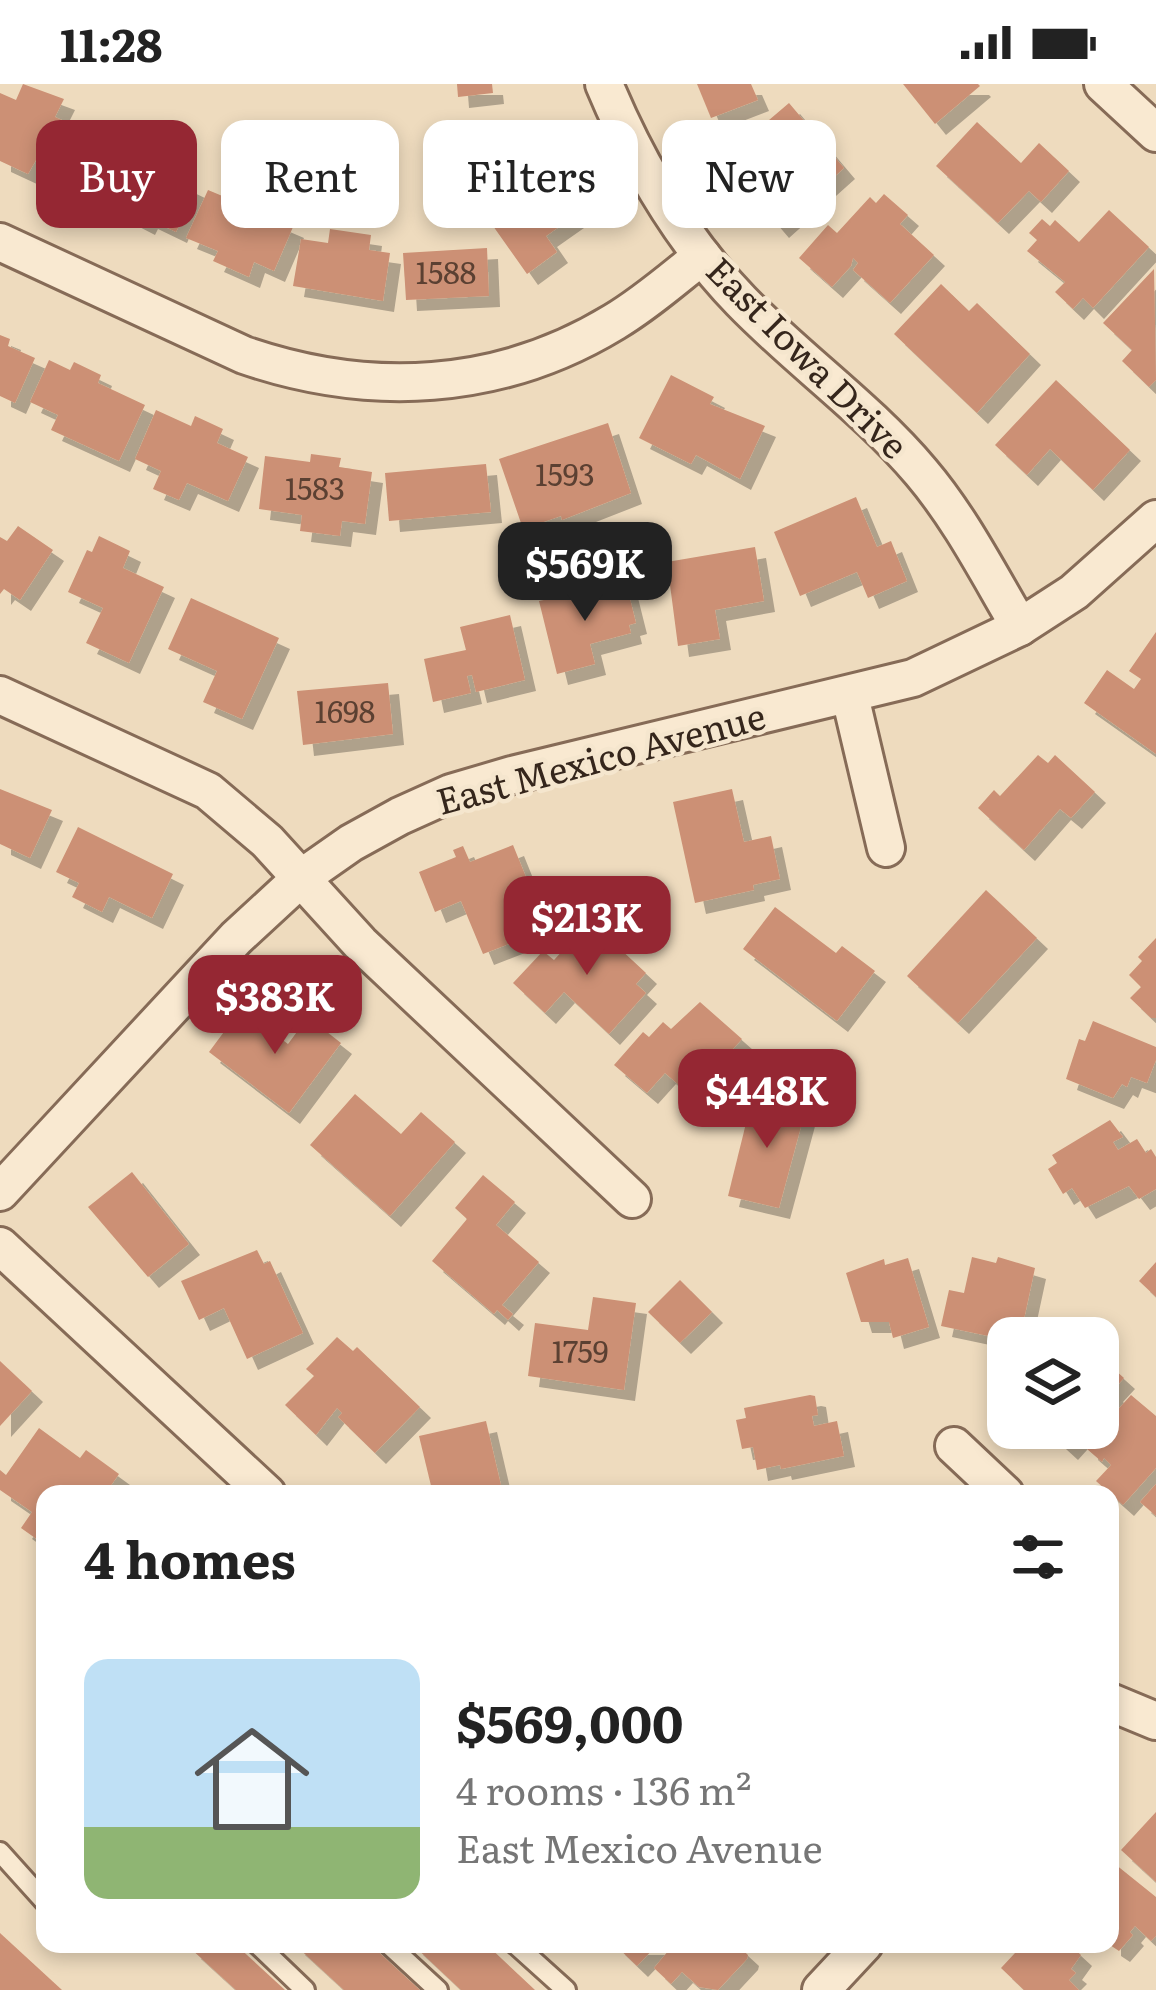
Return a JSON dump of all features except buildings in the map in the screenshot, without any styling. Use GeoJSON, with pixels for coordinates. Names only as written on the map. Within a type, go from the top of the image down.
{"type":"FeatureCollection","features":[{"type":"Feature","properties":{"kind":"street","name":"East Iowa Drive"},"geometry":{"type":"LineString","coordinates":[[604,84],[663,201],[702,256],[739,299],[919,469],[953,514],[1020,628]]}},
{"type":"Feature","properties":{"kind":"street"},"geometry":{"type":"LineString","coordinates":[[1103,84],[1156,133]]}},
{"type":"Feature","properties":{"kind":"street"},"geometry":{"type":"LineString","coordinates":[[0,242],[284,369],[348,382],[412,384],[497,371],[558,352],[615,322],[702,256]]}},
{"type":"Feature","properties":{"kind":"street","name":"East Mexico Avenue"},"geometry":{"type":"LineString","coordinates":[[0,1192],[236,938],[301,878],[351,843],[451,794],[913,677],[1020,628],[1074,592],[1156,519]]}},
{"type":"Feature","properties":{"kind":"street"},"geometry":{"type":"LineString","coordinates":[[0,694],[208,791],[267,841],[361,943],[632,1198]]}},
{"type":"Feature","properties":{"kind":"street"},"geometry":{"type":"LineString","coordinates":[[850,696],[886,848]]}},
{"type":"Feature","properties":{"kind":"street"},"geometry":{"type":"LineString","coordinates":[[0,1246],[257,1485]]}},
{"type":"Feature","properties":{"kind":"street"},"geometry":{"type":"LineString","coordinates":[[954,1446],[995,1485]]}},
{"type":"Feature","properties":{"kind":"street"},"geometry":{"type":"LineString","coordinates":[[1119,1706],[1156,1721]]}},
{"type":"Feature","properties":{"kind":"street"},"geometry":{"type":"LineString","coordinates":[[821,1990],[856,1953]]}},
{"type":"Feature","properties":{"kind":"lane"},"geometry":{"type":"LineString","coordinates":[[0,1852],[36,1892]]}},
{"type":"Feature","properties":{"kind":"lane"},"geometry":{"type":"LineString","coordinates":[[266,1953],[305,1990]]}},
{"type":"Feature","properties":{"kind":"lane"},"geometry":{"type":"LineString","coordinates":[[398,1953],[438,1990]]}},
{"type":"Feature","properties":{"kind":"lane"},"geometry":{"type":"LineString","coordinates":[[525,1953],[566,1990]]}}]}
